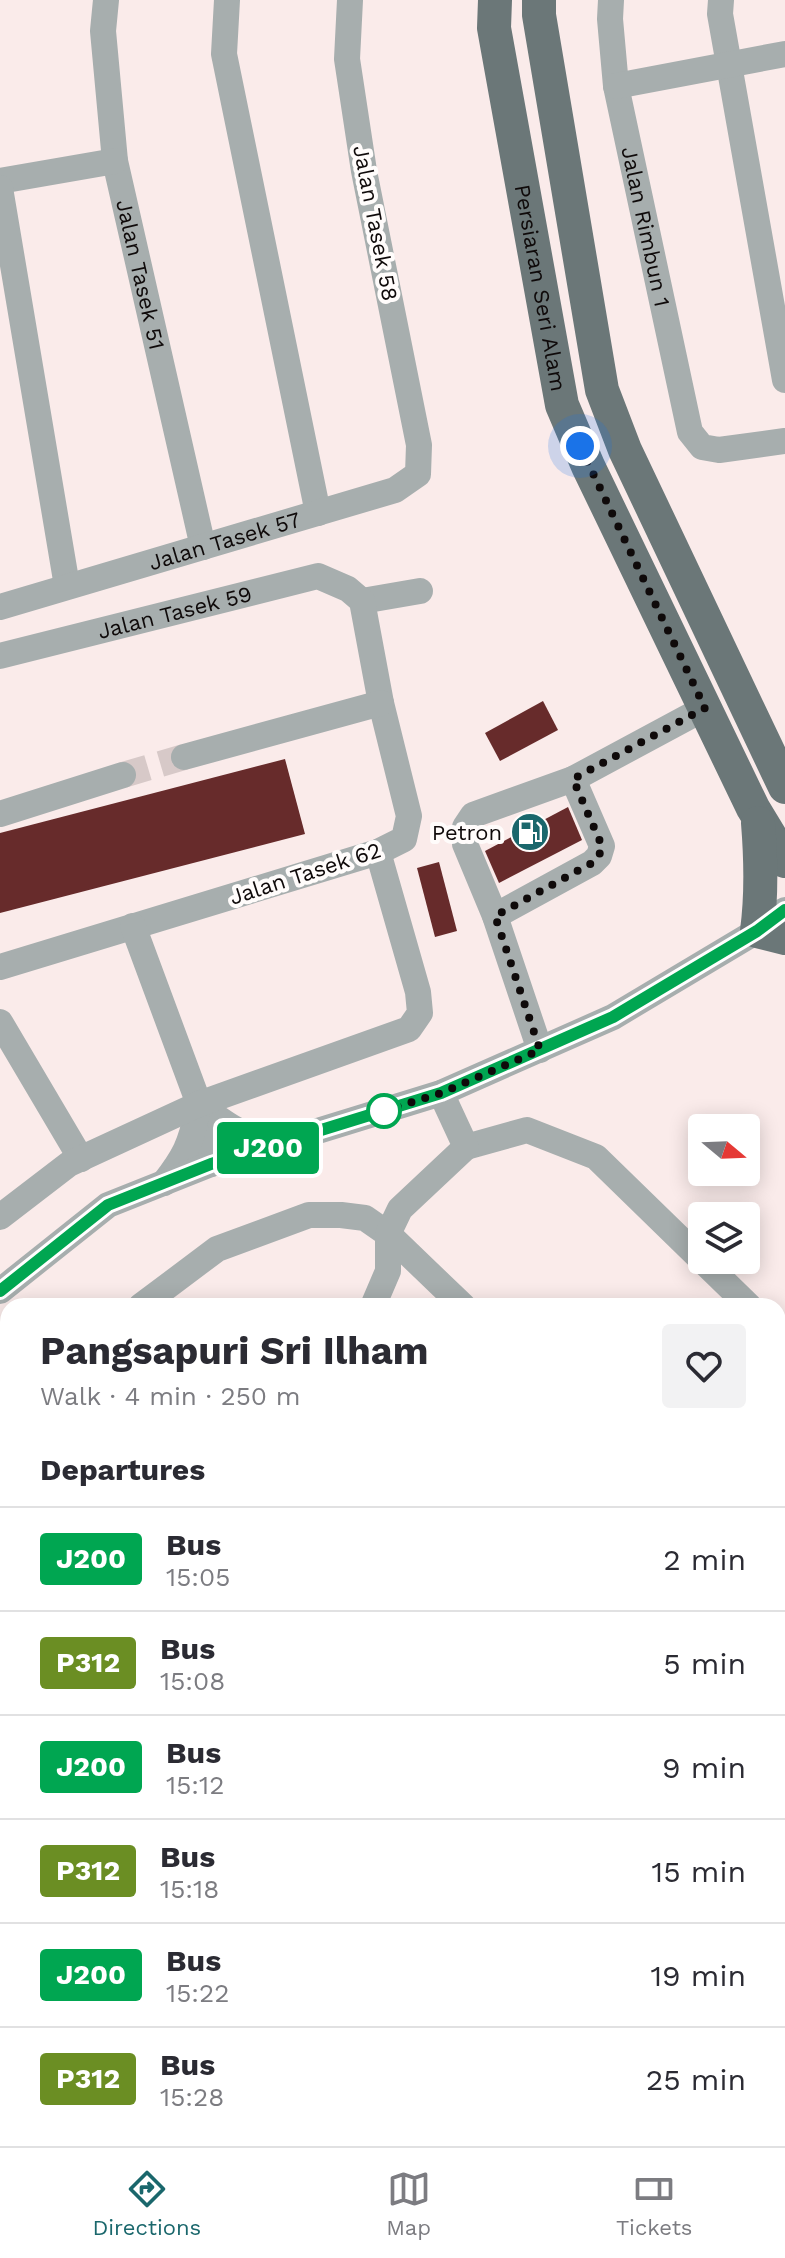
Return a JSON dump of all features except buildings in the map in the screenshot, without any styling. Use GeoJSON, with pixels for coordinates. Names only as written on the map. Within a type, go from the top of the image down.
{"type":"FeatureCollection","features":[{"type":"Feature","properties":{"kind":"main road","name":"Persiaran Seri Alam"},"geometry":{"type":"LineString","coordinates":[[495,0],[494,28],[562,405],[588,466],[757,815],[785,861]]}},
{"type":"Feature","properties":{"kind":"main road","name":"Persiaran Seri Alam"},"geometry":{"type":"LineString","coordinates":[[539,0],[602,390],[625,450],[785,787]]}},
{"type":"Feature","properties":{"kind":"main road"},"geometry":{"type":"LineString","coordinates":[[757,815],[761,900],[771,934]]}},
{"type":"Feature","properties":{"kind":"street","name":"Jalan Tasek 51"},"geometry":{"type":"LineString","coordinates":[[106,0],[103,31],[115,161],[203,547]]}},
{"type":"Feature","properties":{"kind":"street"},"geometry":{"type":"LineString","coordinates":[[227,0],[224,54],[318,513]]}},
{"type":"Feature","properties":{"kind":"street","name":"Jalan Tasek 58"},"geometry":{"type":"LineString","coordinates":[[350,0],[347,59],[364,171],[419,445]]}},
{"type":"Feature","properties":{"kind":"street","name":"Jalan Rimbun 1"},"geometry":{"type":"LineString","coordinates":[[611,0],[616,86],[690,432],[702,447],[719,450],[785,441]]}},
{"type":"Feature","properties":{"kind":"street"},"geometry":{"type":"LineString","coordinates":[[721,0],[720,14],[785,380]]}},
{"type":"Feature","properties":{"kind":"street"},"geometry":{"type":"LineString","coordinates":[[616,86],[785,54]]}},
{"type":"Feature","properties":{"kind":"street"},"geometry":{"type":"LineString","coordinates":[[0,181],[115,161]]}},
{"type":"Feature","properties":{"kind":"street"},"geometry":{"type":"LineString","coordinates":[[0,188],[67,586]]}},
{"type":"Feature","properties":{"kind":"street","name":"Jalan Tasek 57"},"geometry":{"type":"LineString","coordinates":[[0,607],[395,490],[418,474],[419,445]]}},
{"type":"Feature","properties":{"kind":"street","name":"Jalan Tasek 59"},"geometry":{"type":"LineString","coordinates":[[0,656],[318,576],[355,595]]}},
{"type":"Feature","properties":{"kind":"street"},"geometry":{"type":"LineString","coordinates":[[355,595],[420,591]]}},
{"type":"Feature","properties":{"kind":"street","name":"Jalan Tasek 62"},"geometry":{"type":"LineString","coordinates":[[0,967],[378,852],[404,839],[409,816],[355,595]]}},
{"type":"Feature","properties":{"kind":"street"},"geometry":{"type":"LineString","coordinates":[[184,757],[381,703]]}},
{"type":"Feature","properties":{"kind":"street"},"geometry":{"type":"LineString","coordinates":[[540,1050],[495,916],[465,844],[465,827],[473,815],[573,779],[705,708]]}},
{"type":"Feature","properties":{"kind":"street"},"geometry":{"type":"LineString","coordinates":[[0,814],[123,775]]}},
{"type":"Feature","properties":{"kind":"street"},"geometry":{"type":"LineString","coordinates":[[495,916],[592,863],[599,856],[602,846],[573,779]]}},
{"type":"Feature","properties":{"kind":"street"},"geometry":{"type":"LineString","coordinates":[[0,1217],[69,1164],[199,1104],[409,1029],[420,1013],[418,992],[378,852]]}},
{"type":"Feature","properties":{"kind":"street"},"geometry":{"type":"LineString","coordinates":[[0,1291],[108,1205],[211,1164],[441,1093],[540,1050],[613,1017],[771,934],[785,910]]}},
{"type":"Feature","properties":{"kind":"street"},"geometry":{"type":"LineString","coordinates":[[133,926],[199,1104],[211,1164]]}},
{"type":"Feature","properties":{"kind":"street"},"geometry":{"type":"LineString","coordinates":[[0,1022],[81,1159]]}},
{"type":"Feature","properties":{"kind":"street"},"geometry":{"type":"LineString","coordinates":[[441,1093],[466,1147]]}},
{"type":"Feature","properties":{"kind":"street"},"geometry":{"type":"LineString","coordinates":[[199,1104],[249,1138],[278,1145]]}},
{"type":"Feature","properties":{"kind":"street"},"geometry":{"type":"LineString","coordinates":[[164,1183],[191,1141],[199,1104]]}},
{"type":"Feature","properties":{"kind":"street"},"geometry":{"type":"LineString","coordinates":[[376,1298],[388,1271],[388,1234],[400,1209],[466,1147],[527,1130],[596,1157],[738,1298]]}},
{"type":"Feature","properties":{"kind":"street"},"geometry":{"type":"LineString","coordinates":[[152,1298],[217,1249],[309,1215],[365,1218],[388,1234],[455,1298]]}},
{"type":"Feature","properties":{"kind":"tunnel"},"geometry":{"type":"LineString","coordinates":[[123,775],[184,757]]}},
{"type":"Feature","properties":{"kind":"bus line","name":"J200"},"geometry":{"type":"LineString","coordinates":[[0,1291],[108,1205],[211,1164],[441,1093],[613,1017],[757,931],[785,910]]}},
{"type":"Feature","properties":{"kind":"place","name":"Petron"},"geometry":{"type":"Point","coordinates":[530,832]}},
{"type":"Feature","properties":{"kind":"route"},"geometry":{"type":"LineString","coordinates":[[384,1111],[441,1093],[540,1050],[495,916],[592,863],[599,856],[602,846],[573,779],[705,708],[580,446]]}}]}
